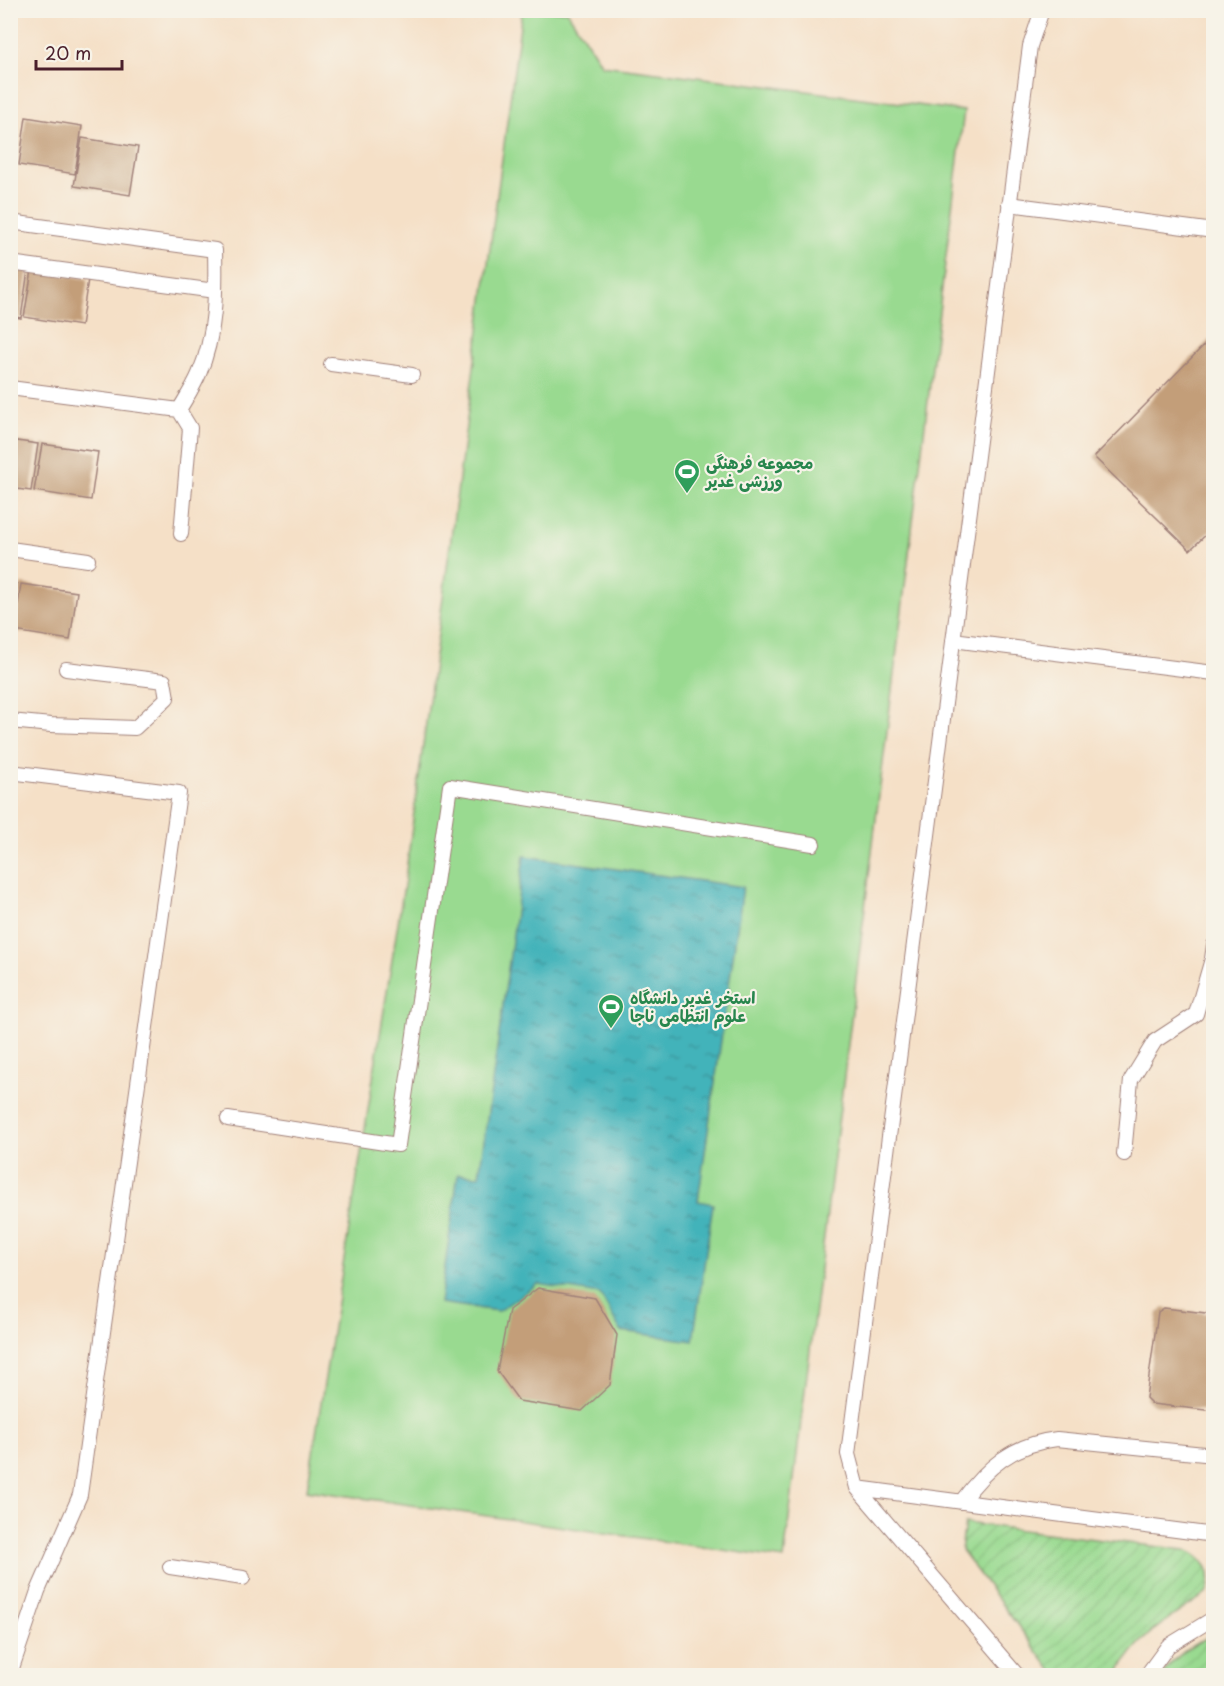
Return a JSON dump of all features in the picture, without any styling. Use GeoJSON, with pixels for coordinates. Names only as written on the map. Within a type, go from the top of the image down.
{"type":"FeatureCollection","features":[{"type":"Feature","properties":{"kind":"lane"},"geometry":{"type":"LineString","coordinates":[[1018,1676],[857,1488],[848,1454],[1030,46],[1042,10]]}},
{"type":"Feature","properties":{"kind":"lane"},"geometry":{"type":"LineString","coordinates":[[1010,204],[1214,231]]}},
{"type":"Feature","properties":{"kind":"lane"},"geometry":{"type":"LineString","coordinates":[[10,222],[215,250],[213,328],[199,373],[179,410]]}},
{"type":"Feature","properties":{"kind":"lane"},"geometry":{"type":"LineString","coordinates":[[10,263],[215,291]]}},
{"type":"Feature","properties":{"kind":"lane"},"geometry":{"type":"LineString","coordinates":[[331,364],[412,375]]}},
{"type":"Feature","properties":{"kind":"lane"},"geometry":{"type":"LineString","coordinates":[[10,388],[179,410]]}},
{"type":"Feature","properties":{"kind":"lane"},"geometry":{"type":"LineString","coordinates":[[179,410],[190,428],[181,534]]}},
{"type":"Feature","properties":{"kind":"lane"},"geometry":{"type":"LineString","coordinates":[[10,549],[88,560]]}},
{"type":"Feature","properties":{"kind":"lane"},"geometry":{"type":"LineString","coordinates":[[953,640],[1214,673]]}},
{"type":"Feature","properties":{"kind":"lane"},"geometry":{"type":"LineString","coordinates":[[10,721],[135,728],[167,698],[164,681],[66,669]]}},
{"type":"Feature","properties":{"kind":"lane"},"geometry":{"type":"LineString","coordinates":[[10,772],[179,793],[80,1495],[38,1591],[10,1674]]}},
{"type":"Feature","properties":{"kind":"lane"},"geometry":{"type":"LineString","coordinates":[[228,1119],[398,1145],[450,786],[813,844]]}},
{"type":"Feature","properties":{"kind":"lane"},"geometry":{"type":"LineString","coordinates":[[1124,1154],[1131,1080],[1155,1041],[1196,1014],[1214,945]]}},
{"type":"Feature","properties":{"kind":"lane"},"geometry":{"type":"LineString","coordinates":[[961,1502],[993,1465],[1012,1452],[1035,1441],[1057,1439],[1214,1455]]}},
{"type":"Feature","properties":{"kind":"lane"},"geometry":{"type":"LineString","coordinates":[[857,1488],[1214,1535]]}},
{"type":"Feature","properties":{"kind":"lane"},"geometry":{"type":"LineString","coordinates":[[170,1567],[243,1578]]}},
{"type":"Feature","properties":{"kind":"lane"},"geometry":{"type":"LineString","coordinates":[[1146,1676],[1168,1646],[1214,1618]]}},
{"type":"Feature","properties":{"kind":"green space","name":"مجموعه فرهنگی ورزشی غدیر"},"geometry":{"type":"Polygon","coordinates":[[[522,11],[567,11],[602,65],[964,111],[784,1559],[307,1490],[405,879],[522,11]]]}},
{"type":"Feature","properties":{"kind":"green space"},"geometry":{"type":"Polygon","coordinates":[[[965,1523],[1185,1550],[1198,1557],[1207,1567],[1209,1586],[1206,1594],[1145,1638],[1135,1648],[1117,1675],[1055,1675],[961,1550],[965,1523]]]}},
{"type":"Feature","properties":{"kind":"green space"},"geometry":{"type":"Polygon","coordinates":[[[1213,1635],[1213,1675],[1162,1675],[1184,1652],[1213,1635]]]}},
{"type":"Feature","properties":{"kind":"water","name":"استخر غدیر دانشگاه علوم انتظامی ناجا"},"geometry":{"type":"Polygon","coordinates":[[[524,856],[743,887],[698,1201],[713,1204],[693,1341],[621,1331],[600,1294],[538,1284],[498,1311],[440,1303],[458,1174],[479,1176],[524,856]]]}},
{"type":"Feature","properties":{"kind":"building"},"geometry":{"type":"Polygon","coordinates":[[[26,117],[82,126],[75,174],[19,165],[26,117]]]}},
{"type":"Feature","properties":{"kind":"building"},"geometry":{"type":"Polygon","coordinates":[[[82,138],[138,147],[130,195],[74,186],[82,138]]]}},
{"type":"Feature","properties":{"kind":"building"},"geometry":{"type":"Polygon","coordinates":[[[10,267],[28,270],[21,318],[10,316],[10,267]]]}},
{"type":"Feature","properties":{"kind":"building"},"geometry":{"type":"Polygon","coordinates":[[[32,270],[88,279],[81,326],[24,317],[32,270]]]}},
{"type":"Feature","properties":{"kind":"building"},"geometry":{"type":"Polygon","coordinates":[[[1214,335],[1214,527],[1190,550],[1094,457],[1214,335]]]}},
{"type":"Feature","properties":{"kind":"building"},"geometry":{"type":"Polygon","coordinates":[[[10,440],[38,444],[31,491],[10,488],[10,440]]]}},
{"type":"Feature","properties":{"kind":"building"},"geometry":{"type":"Polygon","coordinates":[[[42,444],[98,452],[91,500],[34,491],[42,444]]]}},
{"type":"Feature","properties":{"kind":"building"},"geometry":{"type":"Polygon","coordinates":[[[10,583],[17,584],[12,619],[10,619],[10,583]]]}},
{"type":"Feature","properties":{"kind":"building"},"geometry":{"type":"Polygon","coordinates":[[[21,584],[77,592],[70,640],[14,631],[21,584]]]}},
{"type":"Feature","properties":{"kind":"building"},"geometry":{"type":"Polygon","coordinates":[[[538,1288],[595,1298],[617,1335],[610,1385],[582,1411],[519,1401],[497,1371],[509,1310],[538,1288]]]}},
{"type":"Feature","properties":{"kind":"building"},"geometry":{"type":"Polygon","coordinates":[[[1164,1308],[1214,1314],[1214,1411],[1152,1404],[1146,1398],[1158,1312],[1164,1308]]]}},
{"type":"Feature","properties":{"kind":"place","name":"مجموعه فرهنگی ورزشی غدیر"},"geometry":{"type":"Point","coordinates":[687,495]}},
{"type":"Feature","properties":{"kind":"place","name":"استخر غدیر دانشگاه علوم انتظامی ناجا"},"geometry":{"type":"Point","coordinates":[611,1030]}}]}
